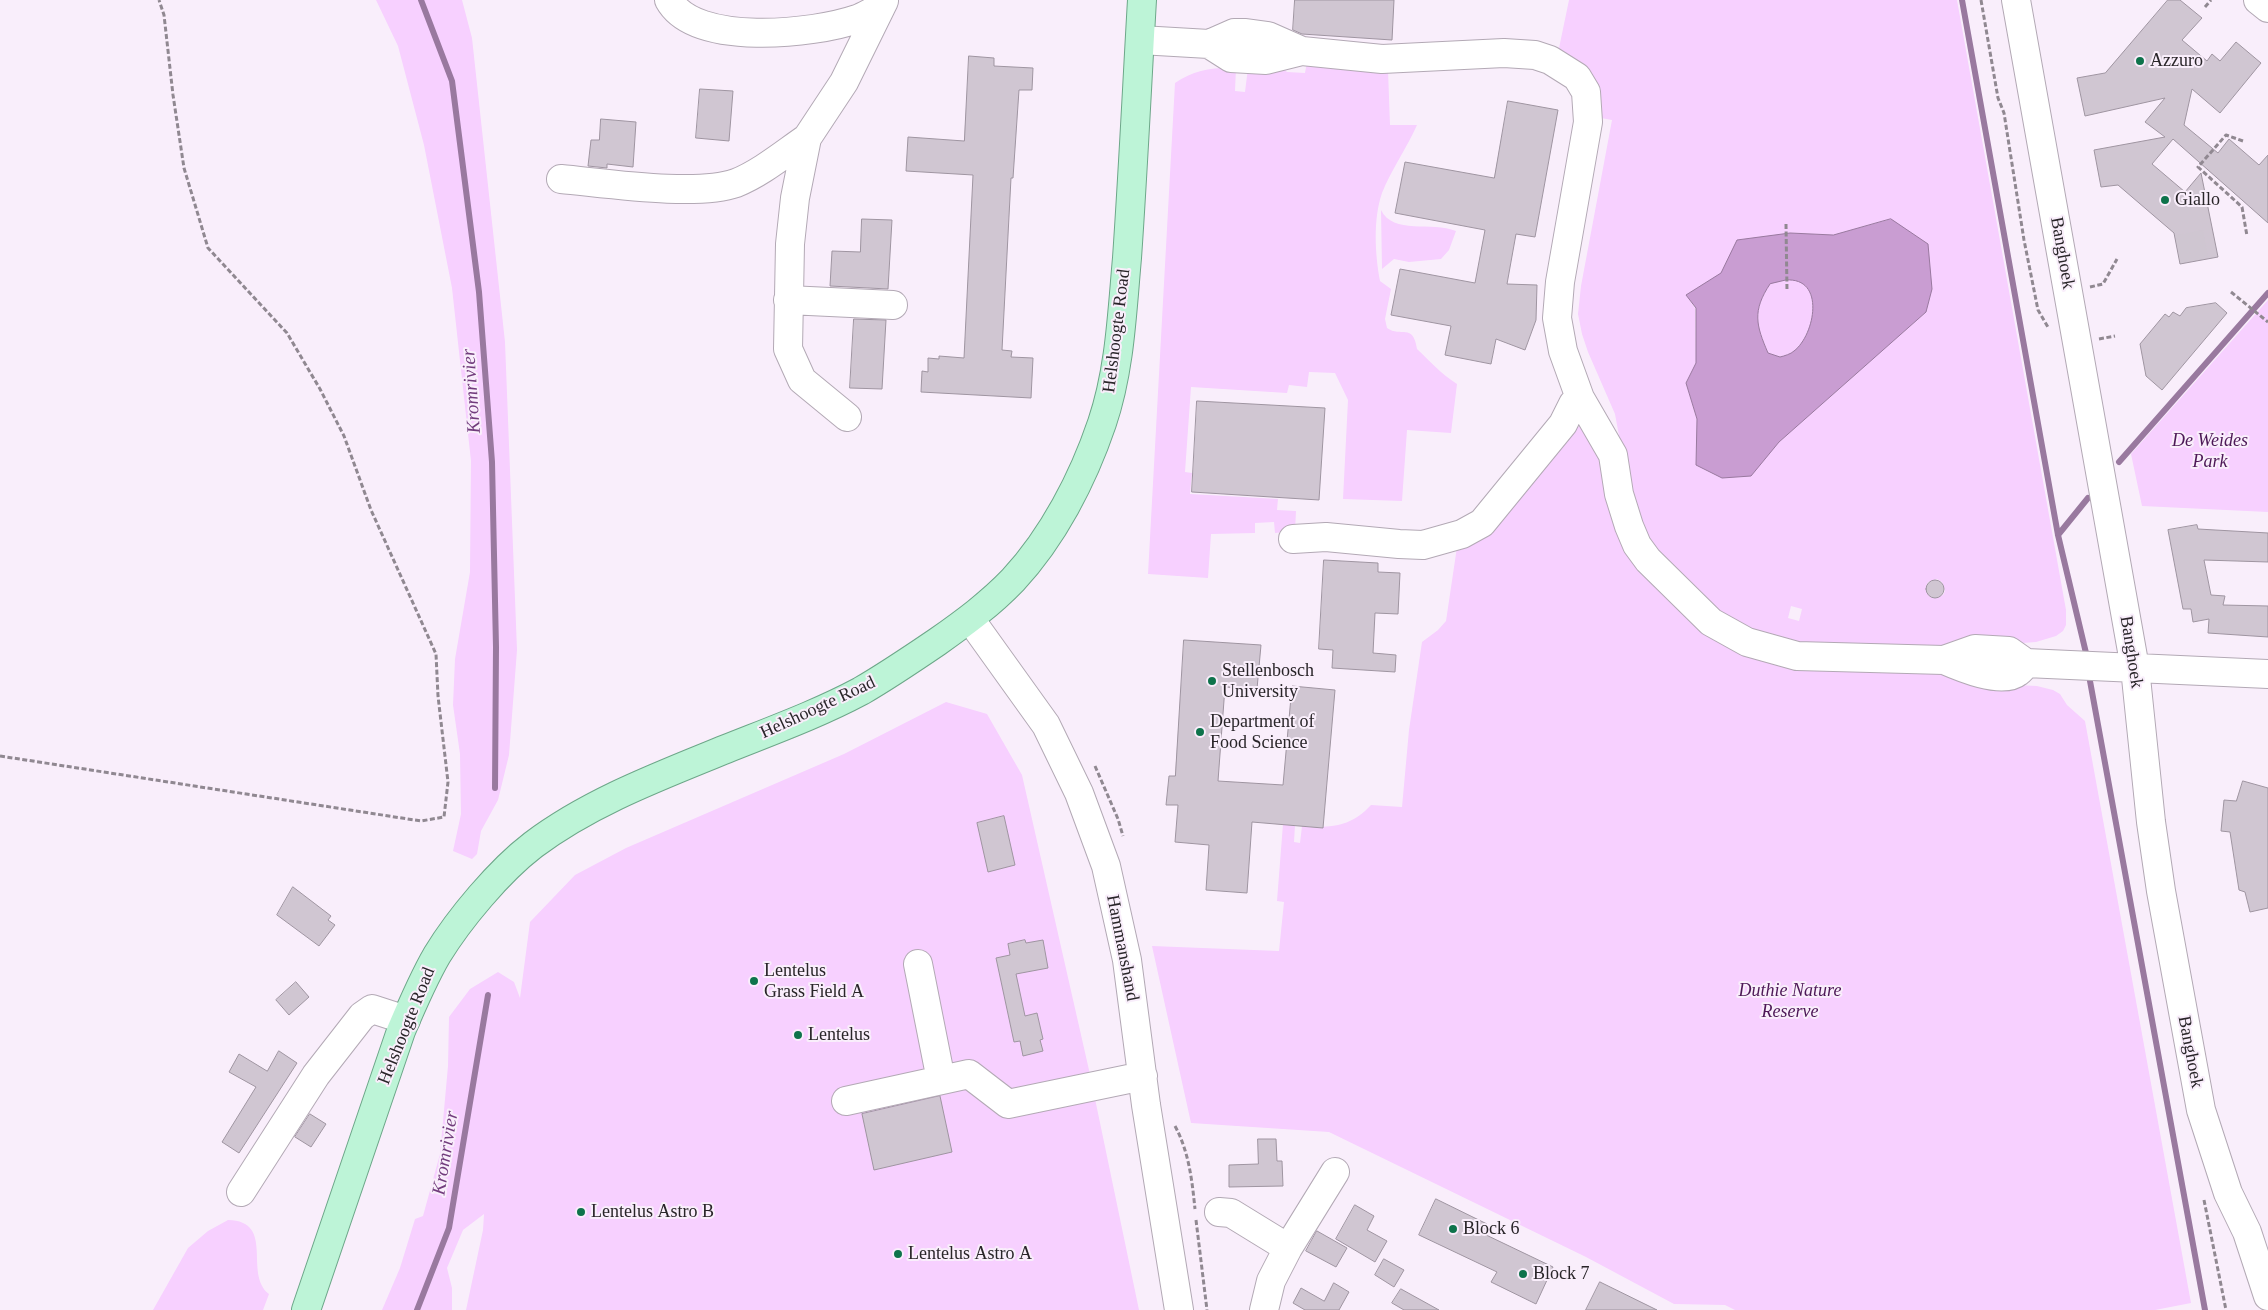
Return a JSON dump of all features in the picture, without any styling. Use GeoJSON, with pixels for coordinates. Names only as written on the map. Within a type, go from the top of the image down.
{"type":"FeatureCollection","features":[{"type":"Feature","properties":{"kind":"main road","name":"Helshoogte Road"},"geometry":{"type":"LineString","coordinates":[[306,1310],[406,1020],[438,954],[462,919],[502,874],[530,847],[562,824],[616,796],[857,692],[909,662],[970,619],[1012,581],[1036,551],[1060,514],[1085,468],[1114,382],[1120,336],[1142,0]]}},
{"type":"Feature","properties":{"kind":"street"},"geometry":{"type":"LineString","coordinates":[[669,0],[673,7],[690,21],[709,28],[742,33],[788,31],[830,25],[857,19],[883,4]]}},
{"type":"Feature","properties":{"kind":"street","name":"Banghoek"},"geometry":{"type":"LineString","coordinates":[[2016,0],[2135,668],[2148,799],[2160,891],[2201,1110],[2228,1193],[2247,1232],[2268,1296]]}},
{"type":"Feature","properties":{"kind":"street"},"geometry":{"type":"LineString","coordinates":[[2258,0],[2268,8]]}},
{"type":"Feature","properties":{"kind":"street"},"geometry":{"type":"LineString","coordinates":[[847,417],[802,380],[788,349],[790,244],[795,198],[807,138],[844,82],[883,4]]}},
{"type":"Feature","properties":{"kind":"street"},"geometry":{"type":"LineString","coordinates":[[1140,40],[1209,44],[1234,33],[1246,33],[1268,36],[1302,51],[1382,59],[1504,54],[1535,55],[1550,60],[1577,77],[1586,92],[1588,122],[1560,282],[1557,318],[1563,351],[1580,398],[1613,455],[1619,494],[1637,545],[1648,560],[1672,585],[1711,622],[1747,642],[1796,656],[1944,660],[1975,650],[1984,650],[2009,651],[2026,663],[2268,674]]}},
{"type":"Feature","properties":{"kind":"street"},"geometry":{"type":"LineString","coordinates":[[561,179],[667,188],[717,186],[735,183],[753,174],[807,138]]}},
{"type":"Feature","properties":{"kind":"street"},"geometry":{"type":"LineString","coordinates":[[788,300],[893,305]]}},
{"type":"Feature","properties":{"kind":"street"},"geometry":{"type":"LineString","coordinates":[[1293,539],[1326,537],[1423,545],[1462,534],[1482,523],[1563,424],[1573,404],[1580,398]]}},
{"type":"Feature","properties":{"kind":"street","name":"Hammanshand"},"geometry":{"type":"LineString","coordinates":[[970,619],[1046,725],[1080,793],[1106,866],[1127,960],[1179,1310]]}},
{"type":"Feature","properties":{"kind":"street"},"geometry":{"type":"LineString","coordinates":[[918,964],[941,1080]]}},
{"type":"Feature","properties":{"kind":"street"},"geometry":{"type":"LineString","coordinates":[[242,1192],[316,1074],[362,1016],[372,1009],[406,1020]]}},
{"type":"Feature","properties":{"kind":"street"},"geometry":{"type":"LineString","coordinates":[[846,1101],[969,1074],[1008,1104],[1143,1076]]}},
{"type":"Feature","properties":{"kind":"street"},"geometry":{"type":"LineString","coordinates":[[1264,1310],[1271,1281],[1288,1248],[1335,1172]]}},
{"type":"Feature","properties":{"kind":"street"},"geometry":{"type":"LineString","coordinates":[[1219,1212],[1231,1213],[1288,1248]]}},
{"type":"Feature","properties":{"kind":"path"},"geometry":{"type":"LineString","coordinates":[[0,756],[421,821],[444,816],[448,782],[438,696],[436,654],[371,510],[344,436],[320,389],[287,333],[208,248],[184,168],[164,15],[159,0]]}},
{"type":"Feature","properties":{"kind":"path"},"geometry":{"type":"LineString","coordinates":[[1980,0],[1998,98],[2004,113],[2024,240],[2038,310],[2052,332]]}},
{"type":"Feature","properties":{"kind":"path"},"geometry":{"type":"LineString","coordinates":[[2205,7],[2211,0]]}},
{"type":"Feature","properties":{"kind":"path"},"geometry":{"type":"LineString","coordinates":[[2243,141],[2226,135],[2198,168],[2242,207],[2247,236]]}},
{"type":"Feature","properties":{"kind":"path"},"geometry":{"type":"LineString","coordinates":[[1786,224],[1787,290]]}},
{"type":"Feature","properties":{"kind":"path"},"geometry":{"type":"LineString","coordinates":[[2097,286],[2103,284],[2117,259]]}},
{"type":"Feature","properties":{"kind":"path"},"geometry":{"type":"LineString","coordinates":[[2231,292],[2268,322]]}},
{"type":"Feature","properties":{"kind":"path"},"geometry":{"type":"LineString","coordinates":[[2102,339],[2115,336]]}},
{"type":"Feature","properties":{"kind":"green space"},"geometry":{"type":"Polygon","coordinates":[[[376,0],[462,0],[472,38],[505,342],[517,650],[509,755],[498,800],[481,831],[477,854],[472,859],[453,851],[461,814],[460,754],[453,705],[455,659],[470,572],[471,461],[452,288],[424,145],[398,46],[376,0]]]}},
{"type":"Feature","properties":{"kind":"green space"},"geometry":{"type":"Polygon","coordinates":[[[1569,0],[1957,0],[2066,610],[2066,625],[2063,631],[2056,636],[2036,642],[1954,648],[1799,644],[1766,637],[1714,610],[1640,533],[1615,414],[1588,352],[1578,314],[1581,286],[1612,120],[1601,118],[1600,93],[1593,77],[1579,65],[1558,53],[1569,0]],[[1891,219],[1833,235],[1790,233],[1686,295],[1695,308],[1696,363],[1686,383],[1697,419],[1696,465],[1750,476],[1779,442],[1926,312],[1891,219]],[[1937,579],[1928,582],[1926,587],[1929,596],[1933,598],[1943,595],[1945,591],[1942,582],[1937,579]],[[1791,606],[1788,618],[1799,621],[1802,609],[1791,606]]]}},
{"type":"Feature","properties":{"kind":"green space"},"geometry":{"type":"Polygon","coordinates":[[[1307,62],[1388,70],[1390,125],[1417,125],[1390,176],[1379,203],[1376,225],[1377,260],[1380,281],[1391,289],[1385,319],[1387,328],[1392,331],[1406,332],[1413,336],[1417,349],[1441,372],[1457,384],[1451,433],[1407,430],[1402,501],[1343,499],[1348,400],[1335,373],[1309,372],[1307,387],[1289,385],[1287,393],[1191,387],[1185,472],[1192,473],[1190,494],[1278,499],[1277,510],[1296,511],[1295,531],[1275,533],[1274,522],[1255,523],[1255,533],[1211,534],[1208,578],[1148,574],[1175,83],[1189,75],[1204,70],[1236,68],[1235,91],[1245,92],[1248,68],[1282,67],[1287,72],[1305,73],[1307,62]]]}},
{"type":"Feature","properties":{"kind":"green space"},"geometry":{"type":"Polygon","coordinates":[[[1381,210],[1387,218],[1404,225],[1446,228],[1456,231],[1449,250],[1441,259],[1409,262],[1394,259],[1382,269],[1381,210]]]}},
{"type":"Feature","properties":{"kind":"green space"},"geometry":{"type":"Polygon","coordinates":[[[1786,280],[1799,281],[1807,287],[1812,297],[1813,308],[1807,332],[1801,343],[1793,352],[1780,357],[1768,353],[1759,326],[1758,310],[1760,302],[1770,284],[1786,280]]]}},
{"type":"Feature","properties":{"kind":"green space","name":"De Weides Park"},"geometry":{"type":"Polygon","coordinates":[[[2268,300],[2268,512],[2142,506],[2131,454],[2268,300]]]}},
{"type":"Feature","properties":{"kind":"green space","name":"Duthie Nature Reserve"},"geometry":{"type":"Polygon","coordinates":[[[1580,426],[1586,427],[1600,455],[1613,522],[1624,546],[1640,573],[1695,624],[1997,684],[2037,686],[2060,694],[2067,705],[2085,721],[2191,1303],[2155,1310],[1735,1310],[1725,1305],[1674,1304],[1586,1257],[1329,1132],[1191,1123],[1152,946],[1279,951],[1284,902],[1277,901],[1283,824],[1295,825],[1294,842],[1300,843],[1302,826],[1322,827],[1348,822],[1356,818],[1371,805],[1402,807],[1409,730],[1422,642],[1438,630],[1446,621],[1457,547],[1570,429],[1580,426]]]}},
{"type":"Feature","properties":{"kind":"green space","name":"Lentelus"},"geometry":{"type":"Polygon","coordinates":[[[946,702],[987,714],[1022,775],[1089,1070],[1139,1310],[466,1310],[483,1230],[484,1214],[463,1230],[447,1268],[452,1288],[452,1310],[382,1310],[400,1268],[415,1219],[423,1216],[440,1154],[448,1066],[449,1017],[470,989],[498,972],[514,982],[520,998],[530,922],[575,875],[626,848],[844,754],[946,702]]]}},
{"type":"Feature","properties":{"kind":"green space"},"geometry":{"type":"Polygon","coordinates":[[[228,1220],[242,1223],[251,1229],[255,1239],[258,1274],[262,1285],[269,1294],[263,1310],[153,1310],[188,1248],[208,1231],[228,1220]]]}},
{"type":"Feature","properties":{"kind":"shaded area"},"geometry":{"type":"Polygon","coordinates":[[[1891,219],[1928,244],[1932,289],[1926,312],[1779,442],[1751,476],[1722,478],[1696,465],[1697,419],[1686,383],[1696,363],[1696,308],[1686,295],[1721,273],[1737,240],[1790,233],[1833,235],[1891,219]],[[1786,280],[1770,284],[1760,302],[1758,310],[1759,326],[1768,353],[1780,357],[1791,353],[1801,343],[1807,333],[1813,308],[1812,297],[1807,288],[1799,282],[1786,280]]]}},
{"type":"Feature","properties":{"kind":"building"},"geometry":{"type":"Polygon","coordinates":[[[1295,0],[1394,0],[1392,40],[1302,34],[1293,30],[1295,0]]]}},
{"type":"Feature","properties":{"kind":"building"},"geometry":{"type":"Polygon","coordinates":[[[2168,0],[2180,0],[2202,18],[2182,40],[2207,61],[2212,54],[2220,61],[2236,42],[2261,63],[2220,113],[2192,89],[2184,125],[2218,153],[2229,139],[2259,165],[2268,155],[2268,223],[2173,139],[2152,164],[2185,192],[2201,173],[2218,257],[2180,264],[2174,233],[2118,185],[2101,187],[2094,150],[2165,137],[2145,122],[2165,98],[2085,116],[2077,78],[2105,73],[2168,0]]]}},
{"type":"Feature","properties":{"kind":"building"},"geometry":{"type":"Polygon","coordinates":[[[969,56],[994,58],[994,66],[1033,68],[1032,90],[1019,90],[1013,178],[1011,178],[1002,350],[1012,351],[1011,357],[1033,358],[1031,398],[921,392],[922,371],[928,372],[928,358],[939,359],[939,356],[964,358],[973,175],[906,171],[908,137],[964,141],[969,56]]]}},
{"type":"Feature","properties":{"kind":"building"},"geometry":{"type":"Polygon","coordinates":[[[700,89],[733,91],[729,141],[696,138],[700,89]]]}},
{"type":"Feature","properties":{"kind":"building"},"geometry":{"type":"Polygon","coordinates":[[[1508,101],[1558,110],[1535,237],[1516,234],[1507,284],[1537,285],[1536,320],[1525,350],[1496,339],[1491,364],[1445,355],[1451,326],[1391,315],[1400,269],[1475,283],[1485,230],[1395,213],[1405,162],[1494,178],[1508,101]]]}},
{"type":"Feature","properties":{"kind":"building"},"geometry":{"type":"Polygon","coordinates":[[[601,119],[636,122],[633,167],[607,164],[607,168],[588,166],[591,140],[599,140],[601,119]]]}},
{"type":"Feature","properties":{"kind":"building"},"geometry":{"type":"Polygon","coordinates":[[[862,219],[892,220],[888,289],[830,286],[832,251],[860,252],[862,219]]]}},
{"type":"Feature","properties":{"kind":"building"},"geometry":{"type":"Polygon","coordinates":[[[2216,303],[2227,313],[2162,390],[2146,376],[2140,344],[2165,314],[2169,317],[2173,312],[2180,316],[2186,308],[2216,303]]]}},
{"type":"Feature","properties":{"kind":"building"},"geometry":{"type":"Polygon","coordinates":[[[854,319],[886,320],[882,389],[850,388],[854,319]]]}},
{"type":"Feature","properties":{"kind":"building"},"geometry":{"type":"Polygon","coordinates":[[[1197,401],[1325,408],[1319,500],[1192,492],[1197,401]]]}},
{"type":"Feature","properties":{"kind":"building"},"geometry":{"type":"Polygon","coordinates":[[[2197,525],[2198,529],[2268,533],[2268,562],[2204,560],[2211,595],[2225,596],[2223,605],[2268,606],[2268,637],[2208,633],[2209,619],[2193,622],[2191,609],[2183,609],[2168,530],[2197,525]]]}},
{"type":"Feature","properties":{"kind":"building"},"geometry":{"type":"Polygon","coordinates":[[[1324,560],[1378,563],[1378,572],[1400,573],[1398,614],[1375,613],[1373,653],[1396,655],[1395,672],[1332,668],[1333,650],[1319,649],[1324,560]]]}},
{"type":"Feature","properties":{"kind":"building"},"geometry":{"type":"Polygon","coordinates":[[[1931,580],[1939,580],[1944,585],[1942,596],[1931,598],[1926,593],[1926,585],[1931,580]]]}},
{"type":"Feature","properties":{"kind":"building","name":"Department of Food Science"},"geometry":{"type":"Polygon","coordinates":[[[1184,640],[1261,645],[1257,689],[1225,687],[1218,781],[1283,785],[1292,686],[1335,690],[1323,828],[1252,822],[1247,893],[1206,890],[1209,845],[1175,842],[1178,805],[1166,805],[1169,776],[1175,776],[1184,640]]]}},
{"type":"Feature","properties":{"kind":"building"},"geometry":{"type":"Polygon","coordinates":[[[2243,781],[2268,788],[2268,908],[2250,912],[2245,892],[2239,890],[2230,832],[2221,831],[2224,800],[2236,801],[2243,781]]]}},
{"type":"Feature","properties":{"kind":"building"},"geometry":{"type":"Polygon","coordinates":[[[1004,816],[1015,865],[988,872],[977,823],[1004,816]]]}},
{"type":"Feature","properties":{"kind":"building"},"geometry":{"type":"Polygon","coordinates":[[[293,887],[331,916],[328,920],[335,925],[319,946],[277,915],[293,887]]]}},
{"type":"Feature","properties":{"kind":"building"},"geometry":{"type":"Polygon","coordinates":[[[1025,940],[1026,943],[1043,940],[1048,968],[1016,974],[1025,1016],[1037,1013],[1043,1039],[1040,1040],[1043,1051],[1023,1056],[1020,1041],[1014,1042],[996,958],[1010,955],[1008,944],[1025,940]]]}},
{"type":"Feature","properties":{"kind":"building"},"geometry":{"type":"Polygon","coordinates":[[[296,982],[309,997],[289,1015],[276,1000],[296,982]]]}},
{"type":"Feature","properties":{"kind":"building"},"geometry":{"type":"Polygon","coordinates":[[[279,1051],[297,1063],[239,1153],[222,1142],[256,1087],[229,1072],[239,1054],[267,1071],[279,1051]]]}},
{"type":"Feature","properties":{"kind":"building"},"geometry":{"type":"Polygon","coordinates":[[[940,1096],[952,1152],[874,1170],[862,1114],[940,1096]]]}},
{"type":"Feature","properties":{"kind":"building"},"geometry":{"type":"Polygon","coordinates":[[[310,1114],[326,1124],[311,1147],[295,1137],[310,1114]]]}},
{"type":"Feature","properties":{"kind":"building"},"geometry":{"type":"Polygon","coordinates":[[[1258,1139],[1276,1139],[1277,1161],[1282,1161],[1283,1186],[1229,1187],[1229,1165],[1258,1164],[1258,1139]]]}},
{"type":"Feature","properties":{"kind":"building"},"geometry":{"type":"Polygon","coordinates":[[[1436,1199],[1487,1224],[1482,1233],[1553,1267],[1536,1304],[1491,1282],[1497,1272],[1419,1235],[1436,1199]]]}},
{"type":"Feature","properties":{"kind":"building"},"geometry":{"type":"Polygon","coordinates":[[[1355,1205],[1374,1216],[1367,1230],[1387,1241],[1375,1262],[1336,1239],[1355,1205]]]}},
{"type":"Feature","properties":{"kind":"building"},"geometry":{"type":"Polygon","coordinates":[[[1317,1231],[1347,1248],[1336,1267],[1306,1251],[1317,1231]]]}},
{"type":"Feature","properties":{"kind":"building"},"geometry":{"type":"Polygon","coordinates":[[[1384,1259],[1404,1270],[1394,1287],[1375,1275],[1384,1259]]]}},
{"type":"Feature","properties":{"kind":"building"},"geometry":{"type":"Polygon","coordinates":[[[1600,1282],[1657,1310],[1586,1310],[1600,1282]]]}},
{"type":"Feature","properties":{"kind":"building"},"geometry":{"type":"Polygon","coordinates":[[[1334,1283],[1349,1292],[1339,1310],[1305,1310],[1293,1303],[1301,1288],[1324,1301],[1334,1283]]]}},
{"type":"Feature","properties":{"kind":"building"},"geometry":{"type":"Polygon","coordinates":[[[1401,1289],[1439,1310],[1404,1310],[1392,1303],[1401,1289]]]}},
{"type":"Feature","properties":{"kind":"waterway","name":"Kromrivier"},"geometry":{"type":"LineString","coordinates":[[421,0],[452,81],[479,292],[492,462],[496,647],[495,788]]}},
{"type":"Feature","properties":{"kind":"waterway"},"geometry":{"type":"LineString","coordinates":[[1962,0],[2058,535],[2086,653]]}},
{"type":"Feature","properties":{"kind":"waterway"},"geometry":{"type":"LineString","coordinates":[[2119,462],[2268,293]]}},
{"type":"Feature","properties":{"kind":"waterway"},"geometry":{"type":"LineString","coordinates":[[2058,535],[2088,498]]}},
{"type":"Feature","properties":{"kind":"waterway"},"geometry":{"type":"LineString","coordinates":[[2090,681],[2205,1310]]}},
{"type":"Feature","properties":{"kind":"waterway","name":"Kromrivier"},"geometry":{"type":"LineString","coordinates":[[417,1310],[449,1228],[488,995]]}},
{"type":"Feature","properties":{"kind":"tunnel"},"geometry":{"type":"LineString","coordinates":[[2178,249],[2215,242]]}},
{"type":"Feature","properties":{"kind":"place","name":"Azzuro"},"geometry":{"type":"Point","coordinates":[2140,61]}},
{"type":"Feature","properties":{"kind":"place","name":"Giallo"},"geometry":{"type":"Point","coordinates":[2165,200]}},
{"type":"Feature","properties":{"kind":"place","name":"Stellenbosch University"},"geometry":{"type":"Point","coordinates":[1212,681]}},
{"type":"Feature","properties":{"kind":"place","name":"Department of Food Science"},"geometry":{"type":"Point","coordinates":[1200,732]}},
{"type":"Feature","properties":{"kind":"place","name":"Lentelus Grass Field A"},"geometry":{"type":"Point","coordinates":[754,981]}},
{"type":"Feature","properties":{"kind":"place","name":"Lentelus"},"geometry":{"type":"Point","coordinates":[798,1035]}},
{"type":"Feature","properties":{"kind":"place","name":"Lentelus Astro B"},"geometry":{"type":"Point","coordinates":[581,1212]}},
{"type":"Feature","properties":{"kind":"place","name":"Block 6"},"geometry":{"type":"Point","coordinates":[1453,1229]}},
{"type":"Feature","properties":{"kind":"place","name":"Lentelus Astro A"},"geometry":{"type":"Point","coordinates":[898,1254]}},
{"type":"Feature","properties":{"kind":"place","name":"Block 7"},"geometry":{"type":"Point","coordinates":[1523,1274]}}]}
